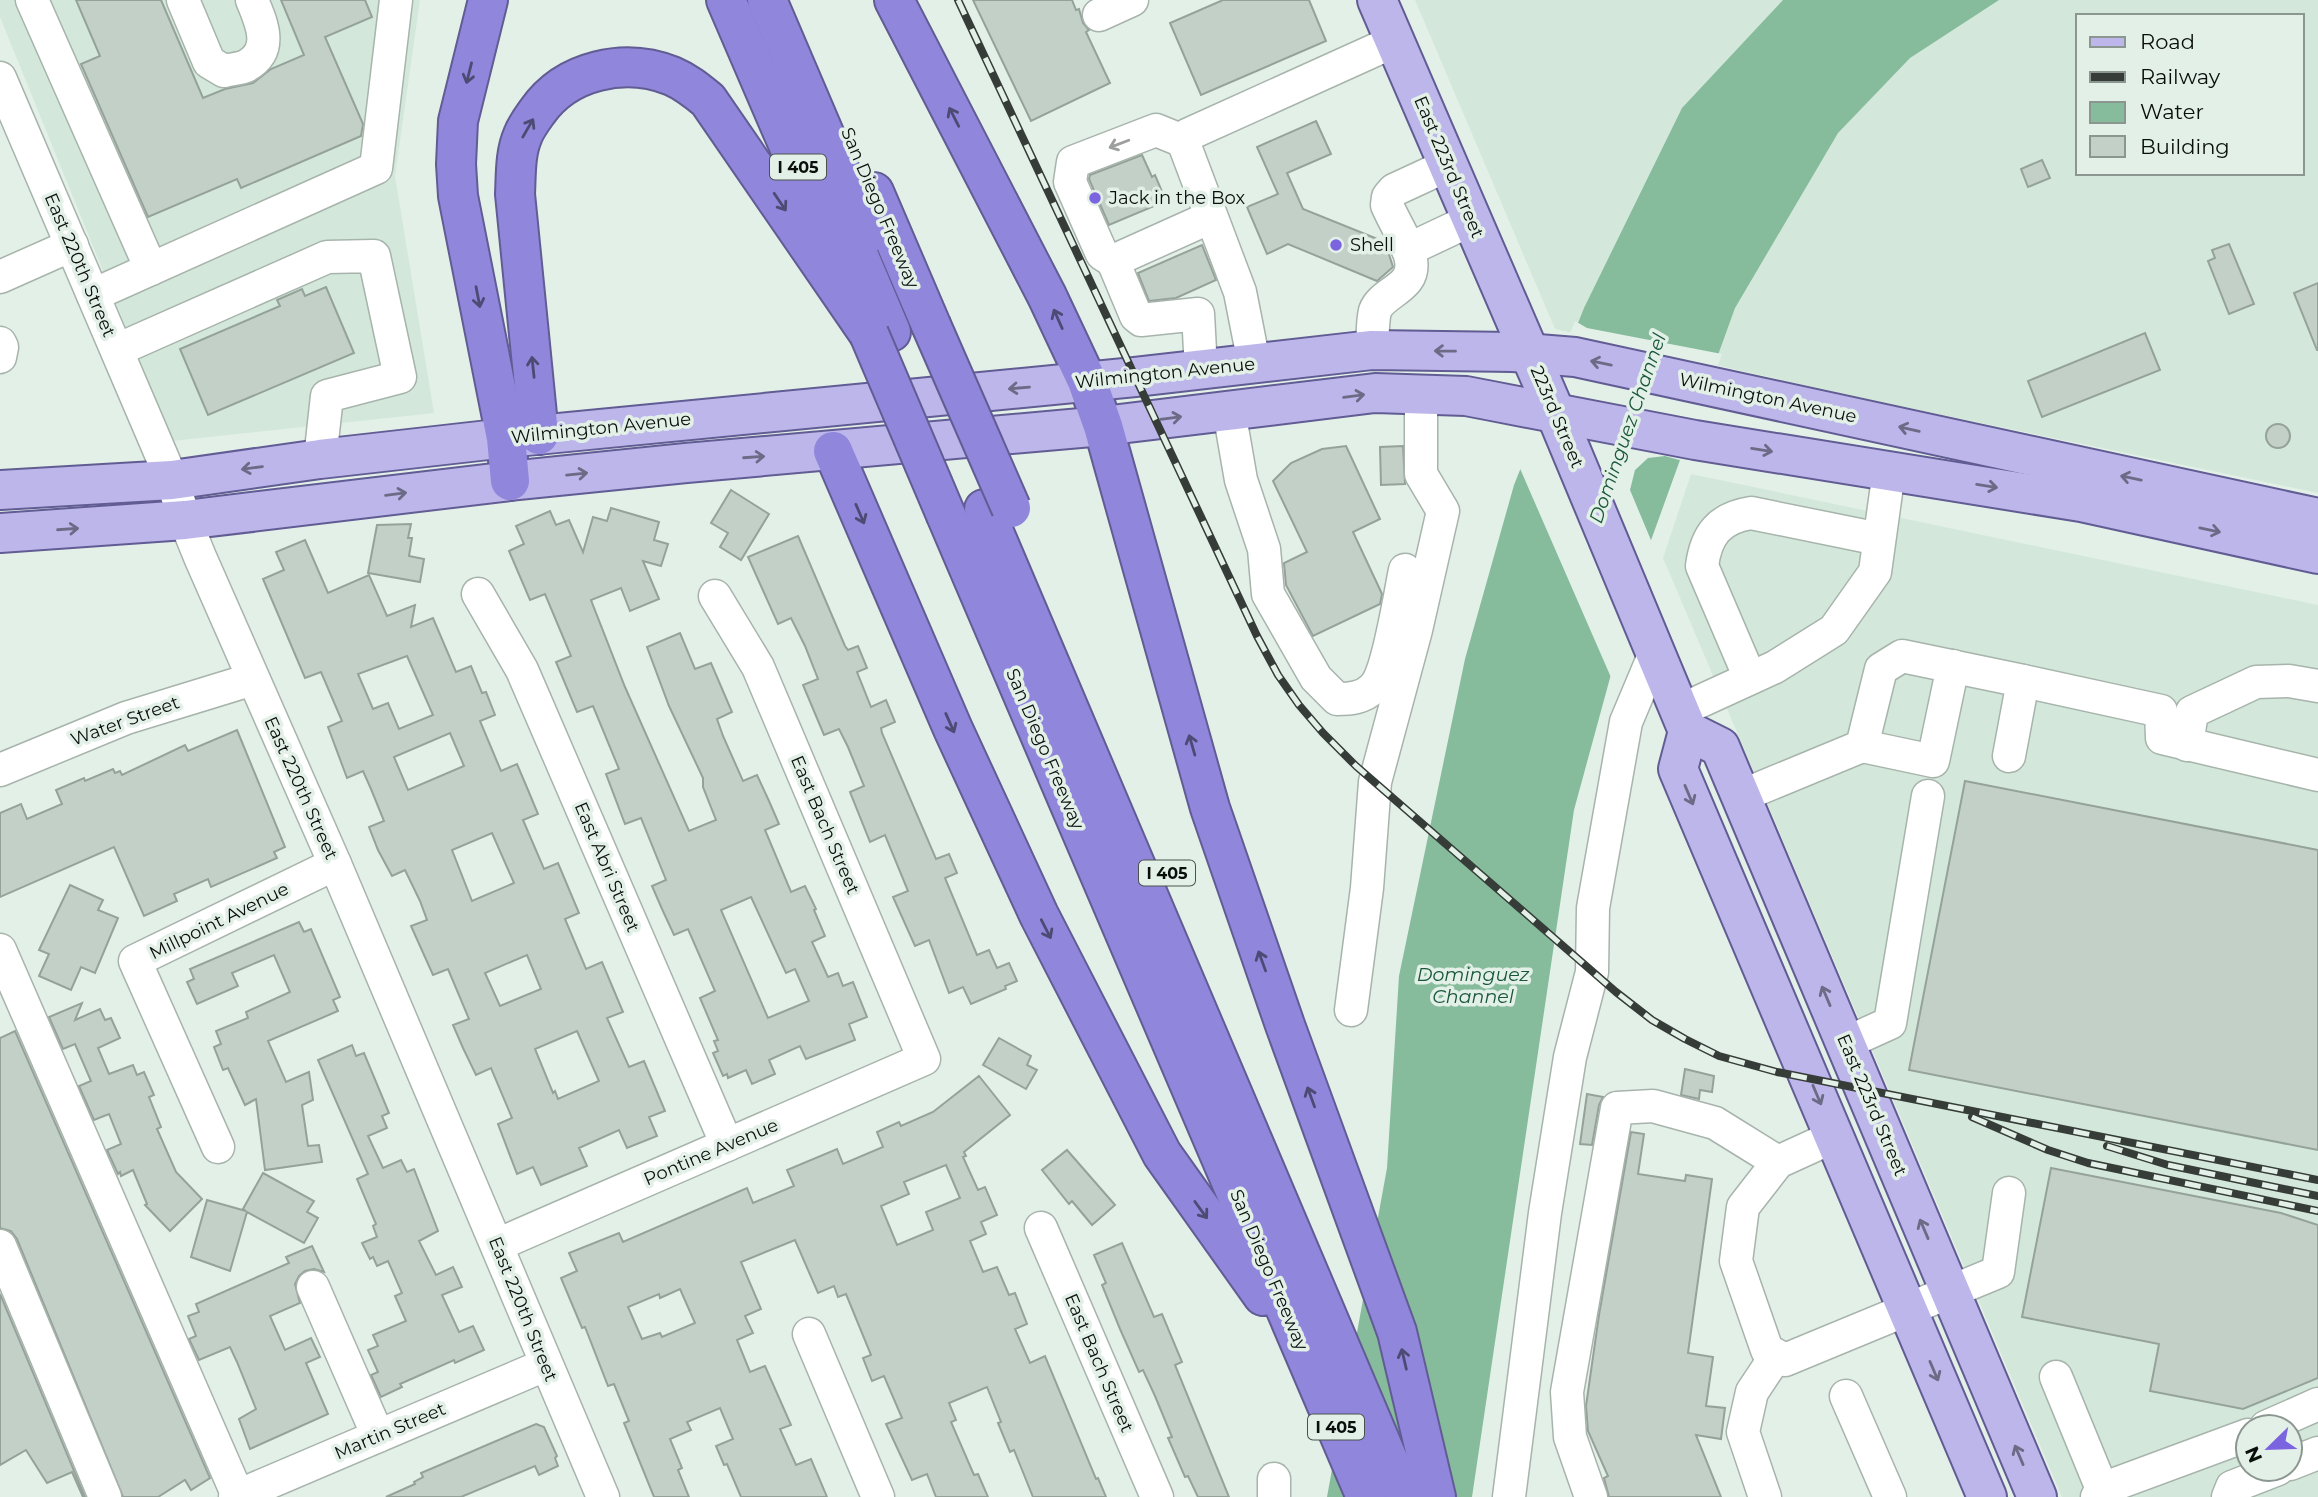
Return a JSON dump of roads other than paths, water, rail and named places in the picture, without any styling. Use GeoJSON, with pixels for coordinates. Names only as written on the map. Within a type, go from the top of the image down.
{"type":"FeatureCollection","features":[{"type":"Feature","properties":{"kind":"highway"},"geometry":{"type":"LineString","coordinates":[[488,0],[458,121],[458,196],[523,436]]}},
{"type":"Feature","properties":{"kind":"highway","name":"San Diego Freeway"},"geometry":{"type":"LineString","coordinates":[[726,0],[900,330],[977,511],[1307,1357],[1366,1497]]}},
{"type":"Feature","properties":{"kind":"highway"},"geometry":{"type":"LineString","coordinates":[[750,0],[900,330]]}},
{"type":"Feature","properties":{"kind":"highway"},"geometry":{"type":"LineString","coordinates":[[767,0],[900,330]]}},
{"type":"Feature","properties":{"kind":"highway","name":"San Diego Freeway"},"geometry":{"type":"LineString","coordinates":[[792,0],[900,330],[977,511],[1322,1237],[1430,1497]]}},
{"type":"Feature","properties":{"kind":"highway"},"geometry":{"type":"LineString","coordinates":[[894,0],[1047,296],[1087,382],[1103,426],[1210,808],[1244,911],[1397,1332],[1436,1497]]}},
{"type":"Feature","properties":{"kind":"highway"},"geometry":{"type":"LineString","coordinates":[[510,481],[523,436],[515,194],[517,159],[523,134],[541,107],[558,88],[578,78],[600,70],[632,67],[650,69],[690,85],[708,100],[900,330]]}},
{"type":"Feature","properties":{"kind":"highway"},"geometry":{"type":"LineString","coordinates":[[833,451],[953,729],[1039,915],[1162,1154],[1307,1357]]}},
{"type":"Feature","properties":{"kind":"highway"},"geometry":{"type":"LineString","coordinates":[[977,511],[1312,1299],[1389,1497]]}},
{"type":"Feature","properties":{"kind":"highway"},"geometry":{"type":"LineString","coordinates":[[1312,1299],[1404,1497]]}},
{"type":"Feature","properties":{"kind":"main road","name":"East 223rd Street"},"geometry":{"type":"LineString","coordinates":[[1377,0],[1471,220],[1521,346]]}},
{"type":"Feature","properties":{"kind":"main road","name":"Wilmington Avenue"},"geometry":{"type":"LineString","coordinates":[[0,490],[172,480],[320,459],[523,436],[1087,382],[1372,350],[1521,346],[2318,518]]}},
{"type":"Feature","properties":{"kind":"main road","name":"223rd Street"},"geometry":{"type":"LineString","coordinates":[[1521,346],[1555,412],[1656,653]]}},
{"type":"Feature","properties":{"kind":"main road"},"geometry":{"type":"LineString","coordinates":[[1241,409],[1254,363]]}},
{"type":"Feature","properties":{"kind":"main road"},"geometry":{"type":"LineString","coordinates":[[0,533],[185,520],[510,481],[1103,426],[1374,393],[1466,396],[1695,440],[2081,502],[2318,554]]}},
{"type":"Feature","properties":{"kind":"main road"},"geometry":{"type":"LineString","coordinates":[[1656,653],[1684,721],[1678,769],[1987,1497]]}},
{"type":"Feature","properties":{"kind":"main road","name":"East 223rd Street"},"geometry":{"type":"LineString","coordinates":[[1684,721],[1720,747],[2037,1497]]}},
{"type":"Feature","properties":{"kind":"street"},"geometry":{"type":"LineString","coordinates":[[32,0],[151,269]]}},
{"type":"Feature","properties":{"kind":"street"},"geometry":{"type":"LineString","coordinates":[[183,0],[209,62],[224,71],[246,66],[256,57],[263,45],[264,31],[253,0]]}},
{"type":"Feature","properties":{"kind":"street"},"geometry":{"type":"LineString","coordinates":[[93,295],[376,168],[396,0]]}},
{"type":"Feature","properties":{"kind":"street"},"geometry":{"type":"LineString","coordinates":[[1099,15],[1132,0]]}},
{"type":"Feature","properties":{"kind":"street"},"geometry":{"type":"LineString","coordinates":[[1182,141],[1187,135],[1395,41]]}},
{"type":"Feature","properties":{"kind":"street","name":"East 220th Street"},"geometry":{"type":"LineString","coordinates":[[0,78],[172,480],[185,520],[335,864],[603,1497]]}},
{"type":"Feature","properties":{"kind":"street"},"geometry":{"type":"LineString","coordinates":[[1243,306],[1141,320],[1136,316],[1113,261],[1102,254],[1070,182],[1073,162],[1156,130],[1182,141],[1243,306],[1254,363]]}},
{"type":"Feature","properties":{"kind":"street"},"geometry":{"type":"LineString","coordinates":[[1372,350],[1375,310],[1408,279],[1412,263],[1387,205],[1388,197],[1394,190],[1448,165]]}},
{"type":"Feature","properties":{"kind":"street"},"geometry":{"type":"LineString","coordinates":[[1113,261],[1211,217]]}},
{"type":"Feature","properties":{"kind":"street"},"geometry":{"type":"LineString","coordinates":[[1407,248],[1471,220]]}},
{"type":"Feature","properties":{"kind":"street"},"geometry":{"type":"LineString","coordinates":[[0,277],[72,245]]}},
{"type":"Feature","properties":{"kind":"street"},"geometry":{"type":"LineString","coordinates":[[117,350],[327,257],[374,256],[400,377],[327,396],[320,459]]}},
{"type":"Feature","properties":{"kind":"street"},"geometry":{"type":"LineString","coordinates":[[1198,314],[1201,369]]}},
{"type":"Feature","properties":{"kind":"street"},"geometry":{"type":"LineString","coordinates":[[0,343],[0,357]]}},
{"type":"Feature","properties":{"kind":"street"},"geometry":{"type":"LineString","coordinates":[[1351,1010],[1367,888],[1375,782],[1416,630],[1443,511],[1421,474],[1421,395]]}},
{"type":"Feature","properties":{"kind":"street"},"geometry":{"type":"LineString","coordinates":[[1241,409],[1241,480],[1264,549],[1268,594],[1316,678],[1337,699],[1357,698],[1375,687],[1386,658],[1405,570]]}},
{"type":"Feature","properties":{"kind":"street"},"geometry":{"type":"LineString","coordinates":[[1684,721],[1750,678],[1775,667],[1834,630],[1875,572],[1889,471]]}},
{"type":"Feature","properties":{"kind":"street"},"geometry":{"type":"LineString","coordinates":[[1750,678],[1702,566],[1705,546],[1714,531],[1733,515],[1751,513],[1879,539]]}},
{"type":"Feature","properties":{"kind":"street","name":"East Abri Street"},"geometry":{"type":"LineString","coordinates":[[478,594],[522,670],[727,1145]]}},
{"type":"Feature","properties":{"kind":"street","name":"East Bach Street"},"geometry":{"type":"LineString","coordinates":[[715,596],[758,667],[924,1059]]}},
{"type":"Feature","properties":{"kind":"street"},"geometry":{"type":"LineString","coordinates":[[1509,1497],[1545,1213],[1570,1057],[1592,972],[1593,908],[1626,722],[1656,653]]}},
{"type":"Feature","properties":{"kind":"street"},"geometry":{"type":"LineString","coordinates":[[1862,746],[1881,669],[1902,656],[2161,711],[2162,738],[2318,775]]}},
{"type":"Feature","properties":{"kind":"street"},"geometry":{"type":"LineString","coordinates":[[1741,796],[1862,746],[1933,761],[1953,666]]}},
{"type":"Feature","properties":{"kind":"street","name":"Water Street"},"geometry":{"type":"LineString","coordinates":[[0,769],[126,718],[253,679]]}},
{"type":"Feature","properties":{"kind":"street"},"geometry":{"type":"LineString","coordinates":[[2009,756],[2023,681]]}},
{"type":"Feature","properties":{"kind":"street"},"geometry":{"type":"LineString","coordinates":[[2187,745],[2192,712],[2256,682],[2289,681],[2318,686]]}},
{"type":"Feature","properties":{"kind":"street"},"geometry":{"type":"LineString","coordinates":[[1846,1043],[1890,1023],[1928,796]]}},
{"type":"Feature","properties":{"kind":"street","name":"Millpoint Avenue"},"geometry":{"type":"LineString","coordinates":[[218,1147],[135,961],[335,864]]}},
{"type":"Feature","properties":{"kind":"street"},"geometry":{"type":"LineString","coordinates":[[0,950],[240,1496]]}},
{"type":"Feature","properties":{"kind":"street","name":"Pontine Avenue"},"geometry":{"type":"LineString","coordinates":[[497,1245],[924,1059]]}},
{"type":"Feature","properties":{"kind":"street"},"geometry":{"type":"LineString","coordinates":[[1591,1497],[1570,1437],[1567,1392],[1617,1108],[1654,1106],[1715,1123],[1778,1162]]}},
{"type":"Feature","properties":{"kind":"street"},"geometry":{"type":"LineString","coordinates":[[1835,1136],[1778,1162],[1743,1207],[1736,1261],[1767,1350],[1785,1360],[1998,1272],[2009,1193]]}},
{"type":"Feature","properties":{"kind":"street","name":"East Bach Street"},"geometry":{"type":"LineString","coordinates":[[1041,1228],[1157,1497]]}},
{"type":"Feature","properties":{"kind":"street"},"geometry":{"type":"LineString","coordinates":[[0,1246],[105,1497]]}},
{"type":"Feature","properties":{"kind":"street"},"geometry":{"type":"LineString","coordinates":[[313,1287],[378,1436]]}},
{"type":"Feature","properties":{"kind":"street"},"geometry":{"type":"LineString","coordinates":[[809,1334],[878,1497]]}},
{"type":"Feature","properties":{"kind":"street"},"geometry":{"type":"LineString","coordinates":[[1765,1497],[1743,1432],[1752,1392],[1776,1356]]}},
{"type":"Feature","properties":{"kind":"street","name":"Martin Street"},"geometry":{"type":"LineString","coordinates":[[240,1496],[545,1365]]}},
{"type":"Feature","properties":{"kind":"street"},"geometry":{"type":"LineString","coordinates":[[2056,1377],[2099,1493],[2234,1440]]}},
{"type":"Feature","properties":{"kind":"street"},"geometry":{"type":"LineString","coordinates":[[1846,1396],[1889,1497]]}},
{"type":"Feature","properties":{"kind":"street"},"geometry":{"type":"LineString","coordinates":[[2298,1413],[2318,1404]]}},
{"type":"Feature","properties":{"kind":"street"},"geometry":{"type":"LineString","coordinates":[[2228,1497],[2232,1488],[2244,1483]]}},
{"type":"Feature","properties":{"kind":"water","name":"Dominguez Channel"},"geometry":{"type":"Polygon","coordinates":[[[1783,0],[1999,0],[1910,58],[1838,133],[1735,308],[1637,579],[1574,810],[1472,1497],[1327,1497],[1387,1168],[1399,976],[1465,659],[1514,485],[1584,308],[1682,108],[1783,0]]]}},
{"type":"Feature","properties":{"kind":"railway"},"geometry":{"type":"LineString","coordinates":[[958,0],[1257,636],[1278,675],[1299,705],[1356,766],[1616,992],[1652,1020],[1719,1056],[1777,1072],[2318,1180]]}},
{"type":"Feature","properties":{"kind":"railway"},"geometry":{"type":"LineString","coordinates":[[1972,1117],[2048,1150],[2088,1163],[2318,1211]]}},
{"type":"Feature","properties":{"kind":"railway"},"geometry":{"type":"LineString","coordinates":[[2107,1146],[2168,1165],[2318,1196]]}},
{"type":"Feature","properties":{"kind":"place","name":"Jack in the Box"},"geometry":{"type":"Point","coordinates":[1095,198]}},
{"type":"Feature","properties":{"kind":"place","name":"Shell"},"geometry":{"type":"Point","coordinates":[1336,245]}}]}
